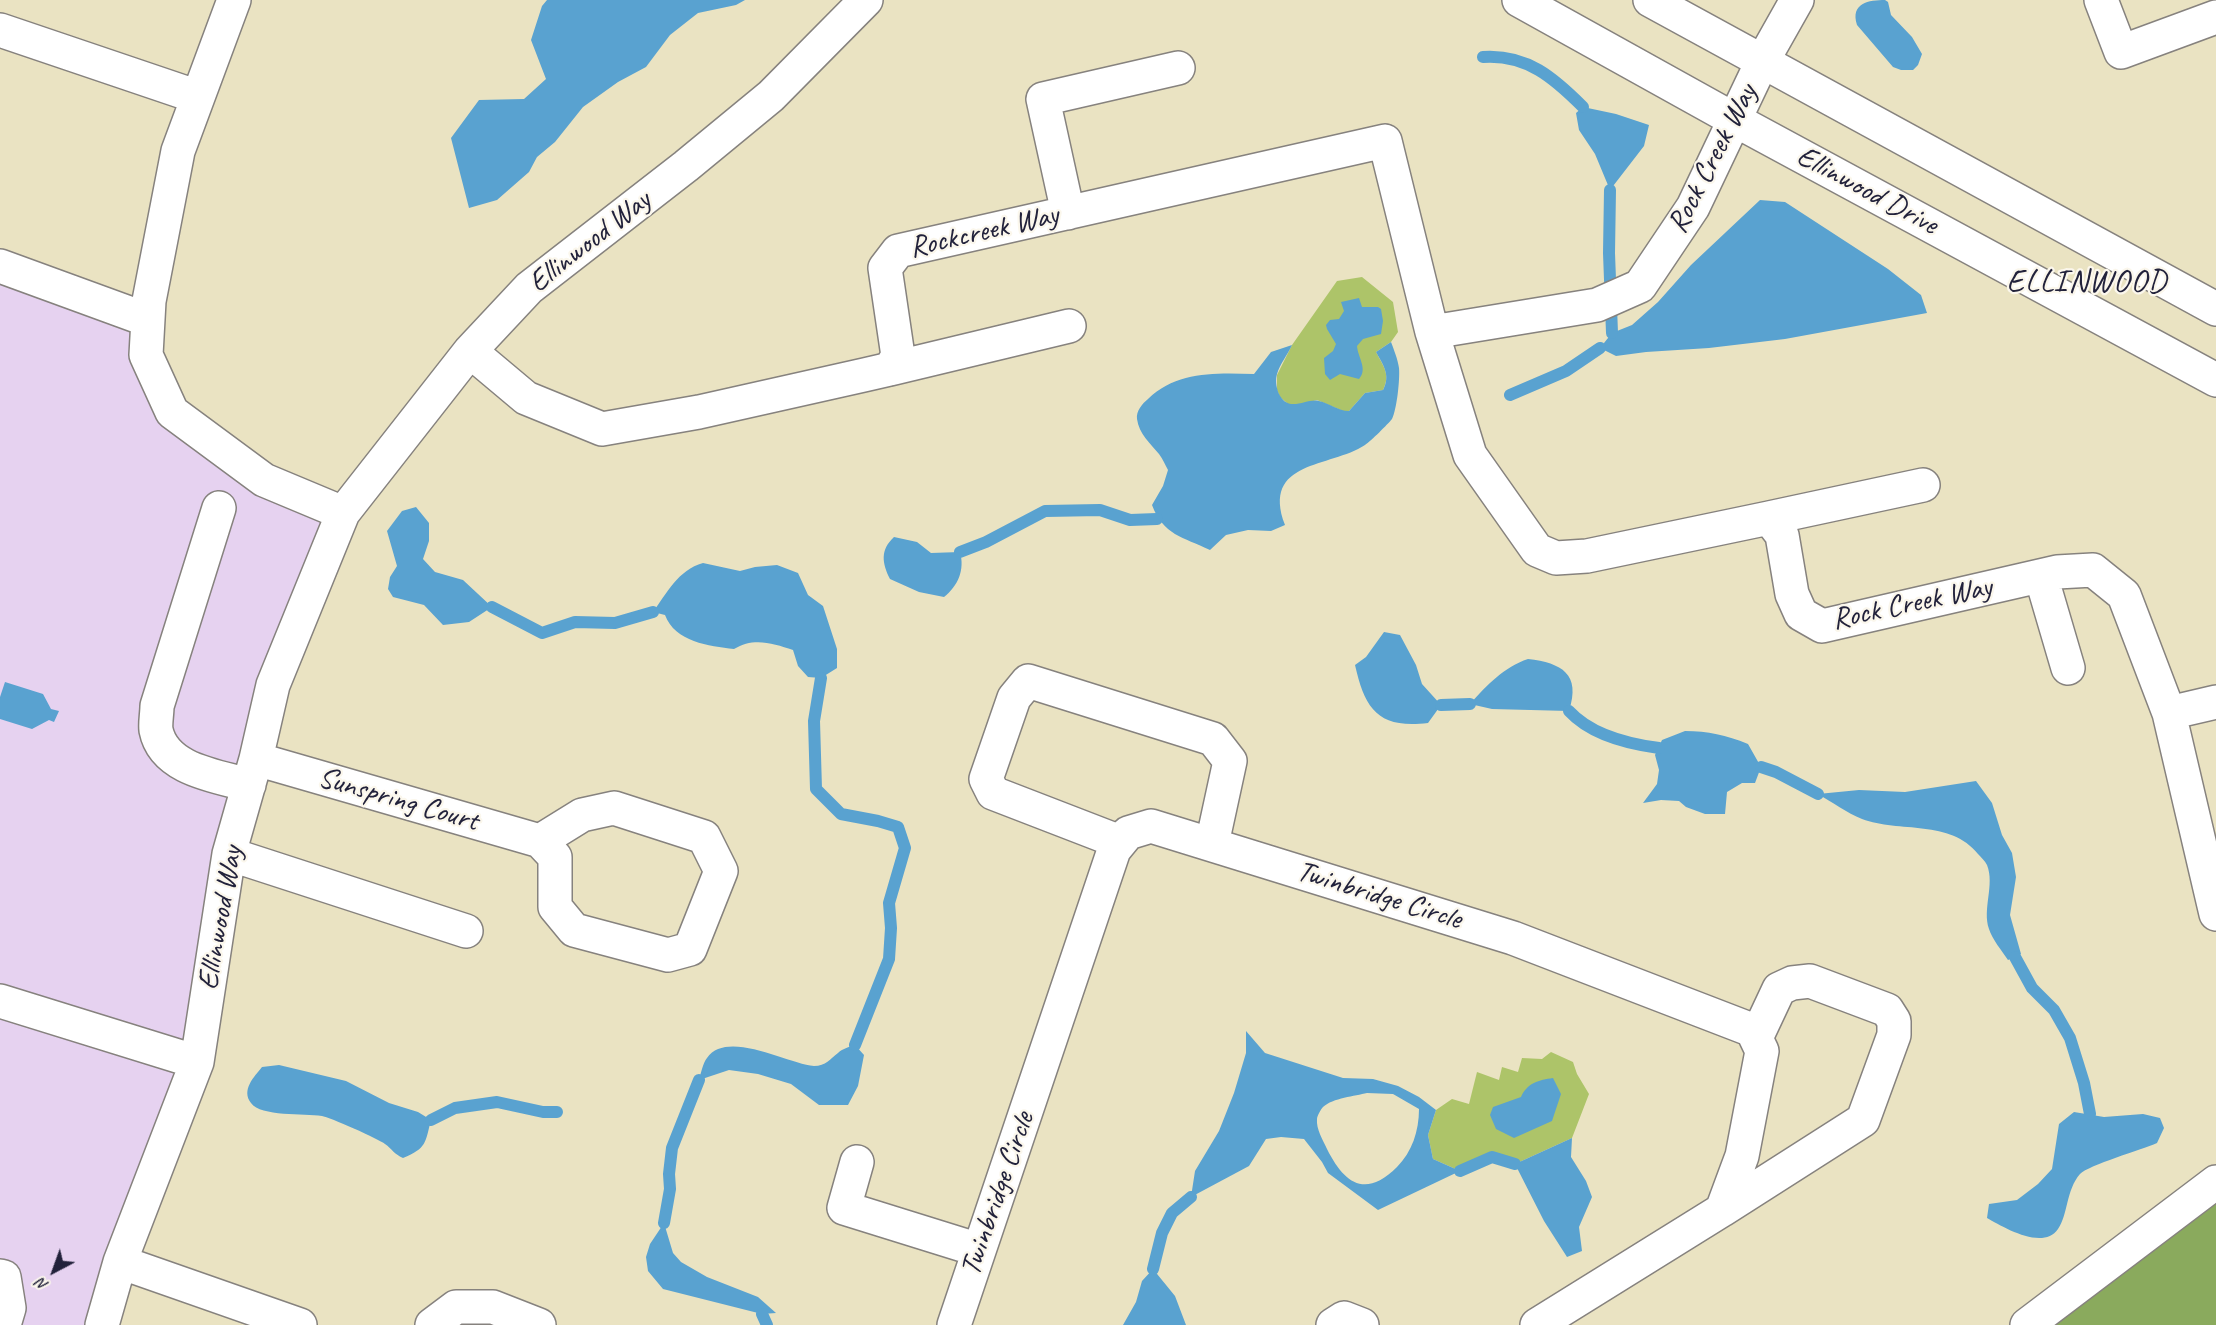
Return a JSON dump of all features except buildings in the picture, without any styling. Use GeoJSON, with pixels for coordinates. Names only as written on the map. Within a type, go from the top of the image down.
{"type":"FeatureCollection","features":[{"type":"Feature","properties":{"kind":"street"},"geometry":{"type":"LineString","coordinates":[[234,0],[178,151],[150,301],[146,356],[172,412],[264,480],[343,513]]}},
{"type":"Feature","properties":{"kind":"street","name":"Ellinwood Way"},"geometry":{"type":"LineString","coordinates":[[102,1325],[120,1262],[197,1062],[229,854],[273,685],[343,513],[470,351],[530,288],[771,96],[866,0]]}},
{"type":"Feature","properties":{"kind":"street","name":"Ellinwood Drive"},"geometry":{"type":"LineString","coordinates":[[1519,0],[1735,120],[2216,380]]}},
{"type":"Feature","properties":{"kind":"street","name":"Ellinwood Drive"},"geometry":{"type":"LineString","coordinates":[[1650,0],[2216,309]]}},
{"type":"Feature","properties":{"kind":"street","name":"Rock Creek Way"},"geometry":{"type":"LineString","coordinates":[[1432,332],[1597,305],[1640,286],[1693,207],[1762,62],[1797,0]]}},
{"type":"Feature","properties":{"kind":"street"},"geometry":{"type":"LineString","coordinates":[[2101,0],[2121,52],[2216,17]]}},
{"type":"Feature","properties":{"kind":"street"},"geometry":{"type":"LineString","coordinates":[[0,30],[198,97]]}},
{"type":"Feature","properties":{"kind":"street"},"geometry":{"type":"LineString","coordinates":[[1068,213],[1043,99],[1178,68]]}},
{"type":"Feature","properties":{"kind":"street","name":"Rockcreek Way"},"geometry":{"type":"LineString","coordinates":[[890,369],[898,356],[885,268],[898,251],[1385,141],[1432,332]]}},
{"type":"Feature","properties":{"kind":"street"},"geometry":{"type":"LineString","coordinates":[[0,266],[148,320]]}},
{"type":"Feature","properties":{"kind":"street"},"geometry":{"type":"LineString","coordinates":[[470,351],[526,398],[602,429],[699,412],[1069,326]]}},
{"type":"Feature","properties":{"kind":"street"},"geometry":{"type":"LineString","coordinates":[[1432,332],[1470,455],[1537,550],[1556,558],[1587,556],[1923,485]]}},
{"type":"Feature","properties":{"kind":"street","name":"Sunspring Court"},"geometry":{"type":"LineString","coordinates":[[219,508],[157,706],[156,730],[167,752],[185,766],[252,772],[540,841]]}},
{"type":"Feature","properties":{"kind":"street","name":"Rock Creek Way"},"geometry":{"type":"LineString","coordinates":[[1769,518],[1782,535],[1792,594],[1801,614],[1822,626],[2057,573],[2093,570],[2124,595],[2169,713],[2206,830],[2216,914]]}},
{"type":"Feature","properties":{"kind":"street"},"geometry":{"type":"LineString","coordinates":[[2041,576],[2068,668]]}},
{"type":"Feature","properties":{"kind":"street"},"geometry":{"type":"LineString","coordinates":[[1120,843],[993,793],[986,779],[1014,698],[1028,681],[1213,739],[1230,761],[1212,844]]}},
{"type":"Feature","properties":{"kind":"street"},"geometry":{"type":"LineString","coordinates":[[2169,713],[2216,702]]}},
{"type":"Feature","properties":{"kind":"street"},"geometry":{"type":"LineString","coordinates":[[614,808],[704,837],[721,872],[690,949],[668,956],[574,930],[555,907],[555,857],[540,841],[582,815],[614,808]]}},
{"type":"Feature","properties":{"kind":"street","name":"Twinbridge Circle"},"geometry":{"type":"LineString","coordinates":[[954,1325],[1114,850],[1128,833],[1151,826],[1513,938],[1752,1030],[1756,1038]]}},
{"type":"Feature","properties":{"kind":"street"},"geometry":{"type":"LineString","coordinates":[[229,854],[466,931]]}},
{"type":"Feature","properties":{"kind":"street"},"geometry":{"type":"LineString","coordinates":[[1537,1325],[1580,1314],[1722,1210],[1863,1120],[1894,1035],[1894,1021],[1887,1010],[1810,981],[1792,983],[1779,989],[1756,1038],[1762,1051],[1742,1156],[1722,1210]]}},
{"type":"Feature","properties":{"kind":"street"},"geometry":{"type":"LineString","coordinates":[[0,1001],[197,1062]]}},
{"type":"Feature","properties":{"kind":"street"},"geometry":{"type":"LineString","coordinates":[[857,1162],[843,1208],[979,1250]]}},
{"type":"Feature","properties":{"kind":"street"},"geometry":{"type":"LineString","coordinates":[[2027,1325],[2216,1182]]}},
{"type":"Feature","properties":{"kind":"street"},"geometry":{"type":"LineString","coordinates":[[120,1262],[300,1325]]}},
{"type":"Feature","properties":{"kind":"street"},"geometry":{"type":"LineString","coordinates":[[0,1275],[4,1277],[9,1308],[4,1325]]}},
{"type":"Feature","properties":{"kind":"street"},"geometry":{"type":"LineString","coordinates":[[432,1325],[456,1307],[493,1307],[539,1325]]}},
{"type":"Feature","properties":{"kind":"street"},"geometry":{"type":"LineString","coordinates":[[1333,1325],[1344,1318],[1362,1325]]}},
{"type":"Feature","properties":{"kind":"shaded area"},"geometry":{"type":"Polygon","coordinates":[[[0,266],[148,320],[172,412],[343,513],[273,685],[197,1062],[102,1325],[0,1325],[0,266]]]}},
{"type":"Feature","properties":{"kind":"green space"},"geometry":{"type":"Polygon","coordinates":[[[1362,277],[1393,302],[1398,332],[1391,342],[1376,352],[1386,375],[1383,390],[1365,393],[1349,411],[1343,411],[1317,400],[1299,405],[1288,404],[1280,397],[1277,390],[1277,375],[1292,345],[1337,281],[1362,277]]]}},
{"type":"Feature","properties":{"kind":"green space"},"geometry":{"type":"Polygon","coordinates":[[[1551,1052],[1573,1062],[1589,1094],[1572,1138],[1515,1164],[1492,1158],[1460,1171],[1433,1159],[1428,1135],[1436,1110],[1452,1099],[1469,1104],[1477,1072],[1499,1080],[1502,1067],[1518,1072],[1522,1058],[1542,1059],[1551,1052]]]}},
{"type":"Feature","properties":{"kind":"green space"},"geometry":{"type":"Polygon","coordinates":[[[2216,1182],[2216,1325],[2027,1325],[2216,1182]]]}},
{"type":"Feature","properties":{"kind":"water"},"geometry":{"type":"Polygon","coordinates":[[[547,0],[745,0],[736,5],[698,13],[670,35],[646,67],[618,82],[583,107],[555,142],[537,157],[529,172],[497,200],[469,208],[451,138],[479,100],[524,99],[546,79],[531,40],[542,6],[547,0]]]}},
{"type":"Feature","properties":{"kind":"water"},"geometry":{"type":"Polygon","coordinates":[[[1885,0],[1888,2],[1891,15],[1912,37],[1922,54],[1918,65],[1913,70],[1893,67],[1857,25],[1856,12],[1862,4],[1885,0]]]}},
{"type":"Feature","properties":{"kind":"water"},"geometry":{"type":"Polygon","coordinates":[[[1583,107],[1616,114],[1649,125],[1644,146],[1610,190],[1595,154],[1579,130],[1576,113],[1583,107]]]}},
{"type":"Feature","properties":{"kind":"water"},"geometry":{"type":"Polygon","coordinates":[[[1760,200],[1785,202],[1888,269],[1921,295],[1927,313],[1785,339],[1709,348],[1616,356],[1600,348],[1612,333],[1632,325],[1658,302],[1691,265],[1760,200]]]}},
{"type":"Feature","properties":{"kind":"water"},"geometry":{"type":"Polygon","coordinates":[[[1359,298],[1362,307],[1381,309],[1383,321],[1381,334],[1363,339],[1357,346],[1363,367],[1359,379],[1340,374],[1330,380],[1325,374],[1324,358],[1333,351],[1336,344],[1326,325],[1330,320],[1339,319],[1344,311],[1341,302],[1359,298]]]}},
{"type":"Feature","properties":{"kind":"water"},"geometry":{"type":"Polygon","coordinates":[[[1391,342],[1399,373],[1397,401],[1392,419],[1365,445],[1303,469],[1291,477],[1282,488],[1280,504],[1285,525],[1271,531],[1248,530],[1226,535],[1210,550],[1175,534],[1162,523],[1152,505],[1163,486],[1168,470],[1142,434],[1137,416],[1142,405],[1159,390],[1171,383],[1197,376],[1254,374],[1271,352],[1292,345],[1276,378],[1278,392],[1283,400],[1291,404],[1319,401],[1349,411],[1365,393],[1383,390],[1386,375],[1376,352],[1391,342]]]}},
{"type":"Feature","properties":{"kind":"water"},"geometry":{"type":"Polygon","coordinates":[[[416,507],[429,523],[429,541],[423,559],[435,572],[463,580],[492,607],[469,622],[443,625],[424,605],[393,597],[388,589],[390,577],[397,566],[387,531],[402,511],[416,507]]]}},
{"type":"Feature","properties":{"kind":"water"},"geometry":{"type":"Polygon","coordinates":[[[894,537],[917,542],[931,553],[960,552],[961,571],[957,583],[949,593],[944,597],[919,592],[890,579],[885,568],[884,552],[894,537]]]}},
{"type":"Feature","properties":{"kind":"water"},"geometry":{"type":"Polygon","coordinates":[[[703,563],[740,571],[777,565],[798,573],[808,595],[823,606],[837,649],[837,668],[821,678],[808,677],[798,666],[793,650],[763,642],[748,643],[734,649],[714,646],[694,641],[676,631],[665,615],[653,612],[680,577],[694,566],[703,563]]]}},
{"type":"Feature","properties":{"kind":"water"},"geometry":{"type":"Polygon","coordinates":[[[1384,632],[1400,635],[1416,665],[1422,684],[1441,705],[1428,723],[1397,723],[1376,713],[1369,704],[1355,665],[1366,657],[1384,632]]]}},
{"type":"Feature","properties":{"kind":"water"},"geometry":{"type":"Polygon","coordinates":[[[1528,659],[1559,667],[1566,673],[1572,688],[1569,711],[1492,709],[1470,704],[1504,672],[1528,659]]]}},
{"type":"Feature","properties":{"kind":"water"},"geometry":{"type":"Polygon","coordinates":[[[5,682],[43,694],[51,709],[59,711],[54,722],[49,720],[32,729],[0,719],[0,697],[5,682]]]}},
{"type":"Feature","properties":{"kind":"water"},"geometry":{"type":"Polygon","coordinates":[[[1685,731],[1717,734],[1748,744],[1761,767],[1755,783],[1742,783],[1727,792],[1725,814],[1705,814],[1686,807],[1679,801],[1661,800],[1643,803],[1657,784],[1659,770],[1655,755],[1662,740],[1685,731]]]}},
{"type":"Feature","properties":{"kind":"water"},"geometry":{"type":"Polygon","coordinates":[[[1976,781],[1992,803],[2002,835],[2012,853],[2016,877],[2010,915],[2021,954],[2008,960],[1992,937],[1987,921],[1990,881],[1987,865],[1967,843],[1939,831],[1862,819],[1818,794],[1859,790],[1905,792],[1976,781]]]}},
{"type":"Feature","properties":{"kind":"water"},"geometry":{"type":"Polygon","coordinates":[[[1246,1031],[1265,1053],[1343,1078],[1373,1079],[1398,1086],[1419,1097],[1436,1110],[1428,1135],[1433,1159],[1460,1171],[1378,1210],[1328,1173],[1304,1139],[1281,1137],[1266,1139],[1249,1166],[1191,1197],[1195,1171],[1219,1131],[1246,1053],[1246,1031]],[[1367,1093],[1338,1099],[1323,1107],[1318,1116],[1319,1131],[1327,1149],[1341,1171],[1356,1183],[1375,1182],[1386,1177],[1407,1155],[1414,1141],[1419,1109],[1393,1094],[1367,1093]]]}},
{"type":"Feature","properties":{"kind":"water"},"geometry":{"type":"Polygon","coordinates":[[[855,1045],[864,1055],[858,1086],[848,1105],[819,1105],[791,1084],[758,1074],[729,1070],[699,1080],[707,1058],[716,1050],[728,1047],[758,1050],[803,1064],[818,1066],[842,1050],[855,1045]]]}},
{"type":"Feature","properties":{"kind":"water"},"geometry":{"type":"Polygon","coordinates":[[[279,1065],[346,1081],[389,1103],[418,1112],[431,1120],[424,1144],[417,1151],[403,1158],[381,1141],[326,1117],[283,1114],[264,1111],[256,1107],[248,1098],[250,1084],[262,1067],[279,1065]]]}},
{"type":"Feature","properties":{"kind":"water"},"geometry":{"type":"Polygon","coordinates":[[[1553,1078],[1561,1094],[1552,1121],[1514,1138],[1496,1129],[1490,1115],[1493,1107],[1521,1097],[1534,1083],[1553,1078]]]}},
{"type":"Feature","properties":{"kind":"water"},"geometry":{"type":"Polygon","coordinates":[[[2074,1112],[2104,1117],[2143,1114],[2160,1118],[2164,1128],[2157,1143],[2104,1162],[2080,1174],[2072,1187],[2064,1217],[2058,1229],[2051,1235],[2033,1238],[2003,1227],[1987,1218],[1989,1204],[2017,1200],[2038,1184],[2052,1169],[2059,1124],[2074,1112]]]}},
{"type":"Feature","properties":{"kind":"water"},"geometry":{"type":"Polygon","coordinates":[[[1572,1138],[1571,1157],[1586,1181],[1592,1197],[1579,1227],[1582,1251],[1567,1257],[1544,1221],[1515,1164],[1572,1138]]]}},
{"type":"Feature","properties":{"kind":"water"},"geometry":{"type":"Polygon","coordinates":[[[664,1223],[673,1253],[681,1262],[707,1277],[758,1297],[776,1313],[762,1314],[663,1289],[648,1271],[646,1257],[650,1244],[664,1223]]]}},
{"type":"Feature","properties":{"kind":"water"},"geometry":{"type":"Polygon","coordinates":[[[1153,1269],[1175,1296],[1186,1325],[1123,1325],[1136,1302],[1142,1281],[1153,1269]]]}},
{"type":"Feature","properties":{"kind":"waterway"},"geometry":{"type":"LineString","coordinates":[[1483,57],[1513,59],[1539,70],[1583,107]]}},
{"type":"Feature","properties":{"kind":"waterway"},"geometry":{"type":"LineString","coordinates":[[1610,190],[1609,253],[1612,333]]}},
{"type":"Feature","properties":{"kind":"waterway"},"geometry":{"type":"LineString","coordinates":[[1510,395],[1566,371],[1600,348]]}},
{"type":"Feature","properties":{"kind":"waterway"},"geometry":{"type":"LineString","coordinates":[[960,552],[986,542],[1045,511],[1100,510],[1130,520],[1157,519]]}},
{"type":"Feature","properties":{"kind":"waterway"},"geometry":{"type":"LineString","coordinates":[[492,607],[542,633],[575,622],[615,623],[653,612]]}},
{"type":"Feature","properties":{"kind":"waterway"},"geometry":{"type":"LineString","coordinates":[[821,678],[814,721],[816,789],[841,814],[898,827],[905,848],[889,903],[891,928],[889,959],[855,1045]]}},
{"type":"Feature","properties":{"kind":"waterway"},"geometry":{"type":"LineString","coordinates":[[1441,705],[1470,704]]}},
{"type":"Feature","properties":{"kind":"waterway"},"geometry":{"type":"LineString","coordinates":[[1569,711],[1588,726],[1611,737],[1659,748]]}},
{"type":"Feature","properties":{"kind":"waterway"},"geometry":{"type":"LineString","coordinates":[[1761,767],[1776,772],[1818,794]]}},
{"type":"Feature","properties":{"kind":"waterway"},"geometry":{"type":"LineString","coordinates":[[2015,957],[2032,988],[2054,1010],[2070,1038],[2084,1083],[2090,1114]]}},
{"type":"Feature","properties":{"kind":"waterway"},"geometry":{"type":"LineString","coordinates":[[664,1223],[670,1189],[672,1148],[699,1080]]}},
{"type":"Feature","properties":{"kind":"waterway"},"geometry":{"type":"LineString","coordinates":[[431,1120],[455,1108],[497,1102],[543,1112],[557,1112]]}},
{"type":"Feature","properties":{"kind":"waterway"},"geometry":{"type":"LineString","coordinates":[[1460,1171],[1492,1157],[1515,1164]]}},
{"type":"Feature","properties":{"kind":"waterway"},"geometry":{"type":"LineString","coordinates":[[1153,1269],[1162,1233],[1172,1213],[1191,1197]]}},
{"type":"Feature","properties":{"kind":"waterway"},"geometry":{"type":"LineString","coordinates":[[762,1314],[767,1325]]}},
{"type":"Feature","properties":{"kind":"district","name":"ELLINWOOD"},"geometry":{"type":"Point","coordinates":[2087,283]}}]}
